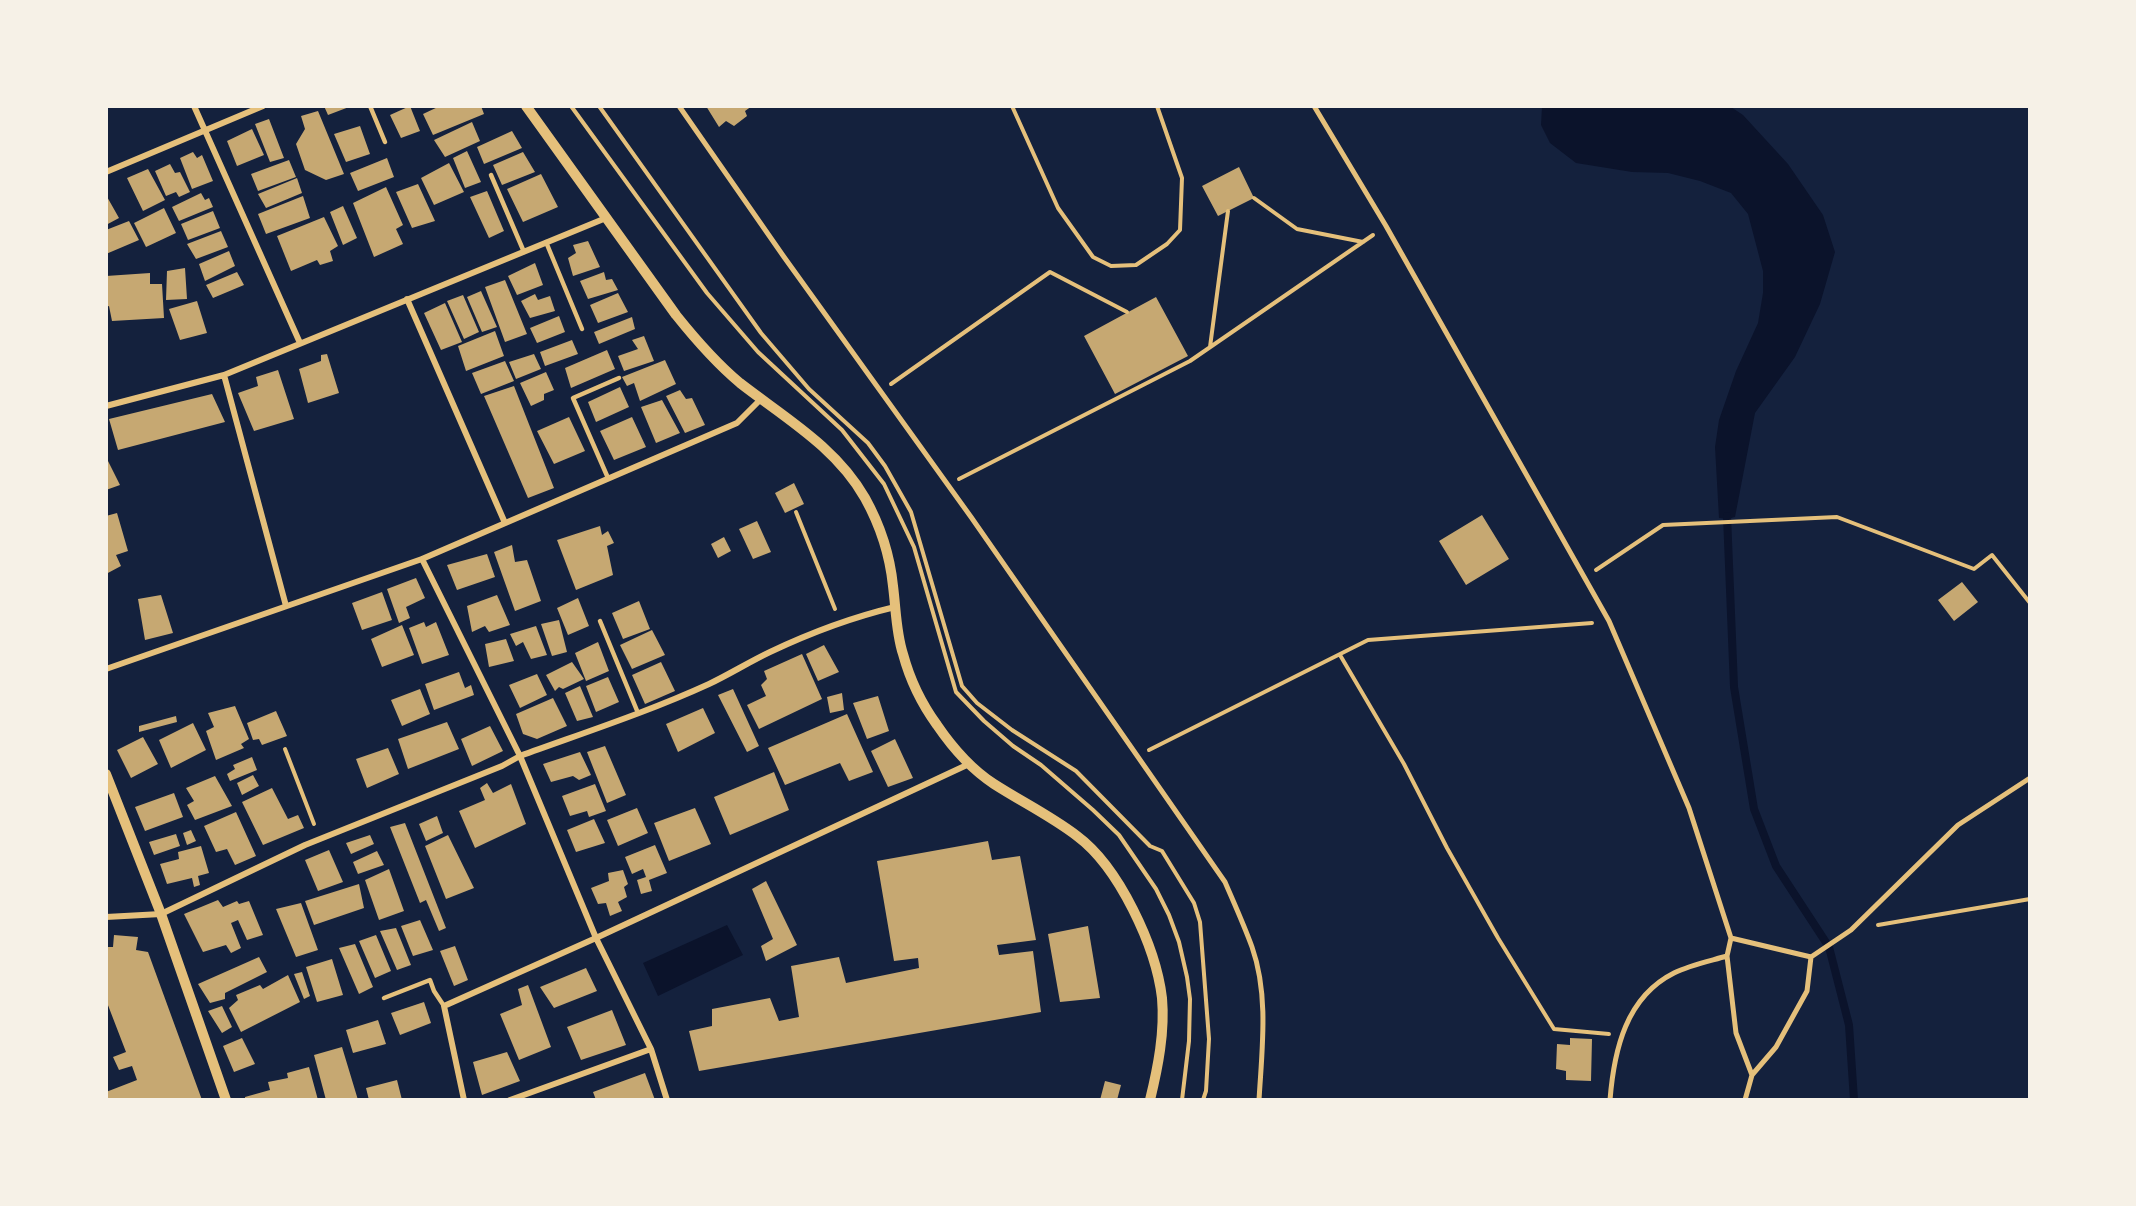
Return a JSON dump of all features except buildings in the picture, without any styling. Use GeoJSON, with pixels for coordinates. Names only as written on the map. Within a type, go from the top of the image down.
{"type":"FeatureCollection","features":[{"type":"Feature","properties":{"kind":"street"},"geometry":{"type":"LineString","coordinates":[[194,106],[300,343]]}},
{"type":"Feature","properties":{"kind":"street"},"geometry":{"type":"LineString","coordinates":[[106,172],[263,106]]}},
{"type":"Feature","properties":{"kind":"street"},"geometry":{"type":"LineString","coordinates":[[526,106],[699,344],[723,369],[831,454],[866,499],[883,539],[893,584],[903,653],[916,693],[936,724],[969,764],[993,783],[1024,800],[1080,838],[1103,862],[1134,912],[1151,953],[1162,1000],[1160,1059],[1150,1100]]}},
{"type":"Feature","properties":{"kind":"street"},"geometry":{"type":"LineString","coordinates":[[679,106],[948,484],[1226,882],[1252,947],[1260,979],[1264,1022],[1258,1100]]}},
{"type":"Feature","properties":{"kind":"street"},"geometry":{"type":"LineString","coordinates":[[1314,106],[1386,226],[1609,621],[1689,808],[1731,938],[1727,956],[1736,1033],[1752,1075]]}},
{"type":"Feature","properties":{"kind":"street"},"geometry":{"type":"LineString","coordinates":[[106,406],[224,375],[606,218]]}},
{"type":"Feature","properties":{"kind":"street"},"geometry":{"type":"LineString","coordinates":[[407,299],[505,523]]}},
{"type":"Feature","properties":{"kind":"street"},"geometry":{"type":"LineString","coordinates":[[224,375],[286,606]]}},
{"type":"Feature","properties":{"kind":"street"},"geometry":{"type":"LineString","coordinates":[[106,669],[422,559],[737,423],[762,398]]}},
{"type":"Feature","properties":{"kind":"street"},"geometry":{"type":"LineString","coordinates":[[422,559],[520,756],[596,938],[651,1049],[668,1100]]}},
{"type":"Feature","properties":{"kind":"street"},"geometry":{"type":"LineString","coordinates":[[106,917],[161,914],[320,839],[502,766],[520,756],[708,684],[770,652],[841,624],[896,607]]}},
{"type":"Feature","properties":{"kind":"street"},"geometry":{"type":"LineString","coordinates":[[464,1100],[444,1006],[596,938],[969,764]]}},
{"type":"Feature","properties":{"kind":"street"},"geometry":{"type":"LineString","coordinates":[[106,774],[161,914],[226,1100]]}},
{"type":"Feature","properties":{"kind":"street"},"geometry":{"type":"LineString","coordinates":[[1731,938],[1811,957],[1851,930],[1958,825],[2030,778]]}},
{"type":"Feature","properties":{"kind":"street"},"geometry":{"type":"LineString","coordinates":[[1610,1100],[1614,1068],[1622,1036],[1637,1004],[1653,986],[1675,973],[1727,956]]}},
{"type":"Feature","properties":{"kind":"street"},"geometry":{"type":"LineString","coordinates":[[1745,1100],[1752,1075],[1776,1047],[1807,991],[1811,957]]}},
{"type":"Feature","properties":{"kind":"street"},"geometry":{"type":"LineString","coordinates":[[510,1100],[651,1049]]}},
{"type":"Feature","properties":{"kind":"lane"},"geometry":{"type":"LineString","coordinates":[[370,106],[385,142]]}},
{"type":"Feature","properties":{"kind":"lane"},"geometry":{"type":"LineString","coordinates":[[491,175],[524,252]]}},
{"type":"Feature","properties":{"kind":"lane"},"geometry":{"type":"LineString","coordinates":[[546,242],[582,329]]}},
{"type":"Feature","properties":{"kind":"lane"},"geometry":{"type":"LineString","coordinates":[[608,478],[573,398],[619,378]]}},
{"type":"Feature","properties":{"kind":"lane"},"geometry":{"type":"LineString","coordinates":[[600,621],[638,712]]}},
{"type":"Feature","properties":{"kind":"lane"},"geometry":{"type":"LineString","coordinates":[[384,998],[430,980],[444,1006]]}},
{"type":"Feature","properties":{"kind":"path"},"geometry":{"type":"LineString","coordinates":[[571,106],[707,294],[758,352],[842,430],[885,484],[914,547],[956,692],[984,721],[1013,746],[1041,765],[1119,835],[1156,890],[1176,933],[1190,999],[1189,1041],[1182,1100]]}},
{"type":"Feature","properties":{"kind":"path"},"geometry":{"type":"LineString","coordinates":[[599,106],[761,333],[809,389],[868,443],[885,466],[911,512],[962,686],[977,703],[1012,730],[1076,771],[1150,846],[1162,850],[1194,903],[1200,922],[1209,1040],[1206,1091],[1203,1100]]}},
{"type":"Feature","properties":{"kind":"path"},"geometry":{"type":"LineString","coordinates":[[1012,106],[1058,208],[1093,257],[1111,266],[1136,266],[1167,244],[1180,230],[1182,178],[1157,106]]}},
{"type":"Feature","properties":{"kind":"path"},"geometry":{"type":"LineString","coordinates":[[1254,198],[1297,229],[1363,242]]}},
{"type":"Feature","properties":{"kind":"path"},"geometry":{"type":"LineString","coordinates":[[1209,348],[1228,211]]}},
{"type":"Feature","properties":{"kind":"path"},"geometry":{"type":"LineString","coordinates":[[948,484],[1190,361],[1386,226]]}},
{"type":"Feature","properties":{"kind":"path"},"geometry":{"type":"LineString","coordinates":[[881,391],[1050,272],[1127,312]]}},
{"type":"Feature","properties":{"kind":"path"},"geometry":{"type":"LineString","coordinates":[[796,512],[841,624]]}},
{"type":"Feature","properties":{"kind":"path"},"geometry":{"type":"LineString","coordinates":[[1584,578],[1663,525],[1837,517],[1974,569],[1992,555],[2030,603]]}},
{"type":"Feature","properties":{"kind":"path"},"geometry":{"type":"LineString","coordinates":[[1138,756],[1368,640],[1609,621]]}},
{"type":"Feature","properties":{"kind":"path"},"geometry":{"type":"LineString","coordinates":[[1340,655],[1404,764],[1447,848],[1498,938],[1554,1029],[1622,1036]]}},
{"type":"Feature","properties":{"kind":"path"},"geometry":{"type":"LineString","coordinates":[[285,749],[320,839]]}},
{"type":"Feature","properties":{"kind":"path"},"geometry":{"type":"LineString","coordinates":[[1851,930],[2030,899]]}},
{"type":"Feature","properties":{"kind":"water"},"geometry":{"type":"Polygon","coordinates":[[[1542,107],[1731,107],[1743,115],[1788,164],[1823,215],[1835,252],[1820,304],[1795,357],[1755,413],[1735,517],[1719,518],[1715,447],[1719,420],[1736,371],[1758,323],[1763,293],[1763,271],[1748,214],[1731,193],[1700,181],[1668,173],[1632,172],[1576,163],[1550,143],[1541,125],[1542,107]]]}},
{"type":"Feature","properties":{"kind":"water"},"geometry":{"type":"Polygon","coordinates":[[[727,925],[743,955],[658,996],[643,963],[727,925]]]}},
{"type":"Feature","properties":{"kind":"waterway"},"geometry":{"type":"LineString","coordinates":[[1727,516],[1734,687],[1754,809],[1776,866],[1829,947],[1849,1025],[1854,1100]]}}]}
